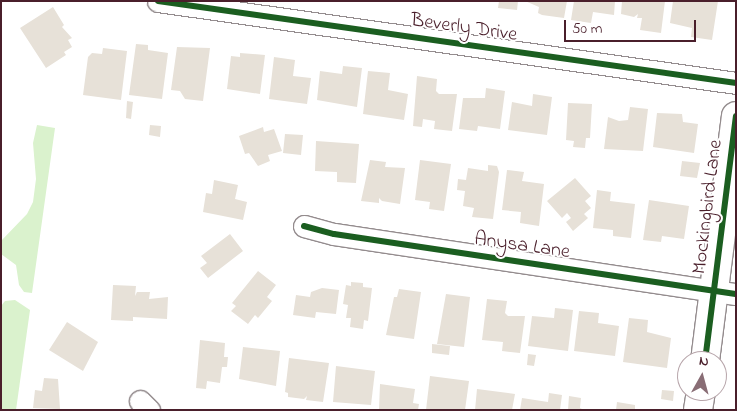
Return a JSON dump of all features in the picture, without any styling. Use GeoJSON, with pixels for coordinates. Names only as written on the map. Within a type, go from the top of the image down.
{"type":"FeatureCollection","features":[{"type":"Feature","properties":{"kind":"street","name":"Beverly Drive"},"geometry":{"type":"LineString","coordinates":[[158,1],[736,83]]}},
{"type":"Feature","properties":{"kind":"street","name":"Mockingbird Lane"},"geometry":{"type":"LineString","coordinates":[[708,351],[725,292],[736,116]]}},
{"type":"Feature","properties":{"kind":"street","name":"Anysa Lane"},"geometry":{"type":"LineString","coordinates":[[304,226],[334,234],[725,292]]}},
{"type":"Feature","properties":{"kind":"green space"},"geometry":{"type":"Polygon","coordinates":[[[37,125],[55,128],[32,293],[24,292],[19,285],[16,265],[1,254],[1,241],[27,214],[33,202],[36,179],[33,143],[37,125]]]}},
{"type":"Feature","properties":{"kind":"green space"},"geometry":{"type":"Polygon","coordinates":[[[15,300],[30,310],[16,410],[1,410],[1,306],[5,301],[15,300]]]}},
{"type":"Feature","properties":{"kind":"building"},"geometry":{"type":"Polygon","coordinates":[[[499,1],[518,1],[517,10],[498,8],[499,1]]]}},
{"type":"Feature","properties":{"kind":"building"},"geometry":{"type":"Polygon","coordinates":[[[525,1],[567,1],[564,18],[542,15],[538,13],[539,7],[525,1]]]}},
{"type":"Feature","properties":{"kind":"building"},"geometry":{"type":"Polygon","coordinates":[[[574,1],[615,1],[614,15],[593,12],[591,23],[571,20],[574,1]]]}},
{"type":"Feature","properties":{"kind":"building"},"geometry":{"type":"Polygon","coordinates":[[[622,1],[665,1],[661,33],[640,30],[642,18],[637,18],[638,14],[634,17],[621,14],[622,1]]]}},
{"type":"Feature","properties":{"kind":"building"},"geometry":{"type":"Polygon","coordinates":[[[673,1],[718,1],[712,40],[691,37],[692,28],[670,23],[673,1]]]}},
{"type":"Feature","properties":{"kind":"building"},"geometry":{"type":"Polygon","coordinates":[[[53,7],[64,25],[62,27],[72,38],[68,40],[72,47],[64,52],[66,55],[46,68],[20,28],[53,7]]]}},
{"type":"Feature","properties":{"kind":"building"},"geometry":{"type":"Polygon","coordinates":[[[136,44],[148,45],[148,50],[168,53],[162,99],[129,95],[136,44]]]}},
{"type":"Feature","properties":{"kind":"building"},"geometry":{"type":"Polygon","coordinates":[[[177,47],[210,48],[203,101],[185,99],[180,91],[171,90],[177,47]]]}},
{"type":"Feature","properties":{"kind":"building"},"geometry":{"type":"Polygon","coordinates":[[[103,48],[127,51],[121,100],[83,95],[88,57],[92,53],[102,54],[103,48]]]}},
{"type":"Feature","properties":{"kind":"building"},"geometry":{"type":"Polygon","coordinates":[[[240,53],[265,55],[260,94],[227,89],[231,56],[240,57],[240,53]]]}},
{"type":"Feature","properties":{"kind":"building"},"geometry":{"type":"Polygon","coordinates":[[[274,57],[295,60],[293,76],[311,78],[307,104],[269,99],[274,57]]]}},
{"type":"Feature","properties":{"kind":"building"},"geometry":{"type":"Polygon","coordinates":[[[343,66],[362,68],[357,107],[317,100],[320,71],[342,74],[343,66]]]}},
{"type":"Feature","properties":{"kind":"building"},"geometry":{"type":"Polygon","coordinates":[[[368,71],[390,73],[388,90],[408,94],[404,120],[363,114],[368,71]]]}},
{"type":"Feature","properties":{"kind":"building"},"geometry":{"type":"Polygon","coordinates":[[[417,76],[437,79],[436,91],[439,94],[457,94],[452,131],[434,129],[435,121],[423,119],[422,127],[413,126],[417,76]]]}},
{"type":"Feature","properties":{"kind":"building"},"geometry":{"type":"Polygon","coordinates":[[[486,88],[505,91],[500,129],[478,126],[477,131],[459,129],[463,98],[485,98],[486,88]]]}},
{"type":"Feature","properties":{"kind":"building"},"geometry":{"type":"Polygon","coordinates":[[[533,94],[552,97],[547,135],[508,130],[512,102],[532,106],[533,94]]]}},
{"type":"Feature","properties":{"kind":"building"},"geometry":{"type":"Polygon","coordinates":[[[127,101],[133,102],[131,119],[126,118],[127,101]]]}},
{"type":"Feature","properties":{"kind":"building"},"geometry":{"type":"Polygon","coordinates":[[[568,103],[592,104],[590,138],[586,138],[585,148],[573,147],[574,141],[566,140],[568,103]]]}},
{"type":"Feature","properties":{"kind":"building"},"geometry":{"type":"Polygon","coordinates":[[[630,107],[648,109],[643,151],[604,149],[608,117],[619,121],[628,120],[630,107]]]}},
{"type":"Feature","properties":{"kind":"building"},"geometry":{"type":"Polygon","coordinates":[[[657,113],[682,114],[683,122],[698,124],[694,153],[653,147],[657,113]]]}},
{"type":"Feature","properties":{"kind":"building"},"geometry":{"type":"Polygon","coordinates":[[[150,125],[161,126],[160,137],[149,135],[150,125]]]}},
{"type":"Feature","properties":{"kind":"building"},"geometry":{"type":"Polygon","coordinates":[[[263,127],[264,132],[274,129],[282,151],[268,155],[270,161],[258,166],[249,153],[245,154],[239,136],[263,127]]]}},
{"type":"Feature","properties":{"kind":"building"},"geometry":{"type":"Polygon","coordinates":[[[285,134],[303,135],[301,155],[283,153],[285,134]]]}},
{"type":"Feature","properties":{"kind":"building"},"geometry":{"type":"Polygon","coordinates":[[[316,141],[359,144],[356,183],[337,182],[337,172],[315,171],[316,141]]]}},
{"type":"Feature","properties":{"kind":"building"},"geometry":{"type":"Polygon","coordinates":[[[370,160],[386,162],[385,167],[405,168],[400,204],[382,201],[379,198],[379,203],[361,201],[370,160]]]}},
{"type":"Feature","properties":{"kind":"building"},"geometry":{"type":"Polygon","coordinates":[[[420,160],[451,164],[444,211],[429,209],[430,202],[415,200],[420,160]]]}},
{"type":"Feature","properties":{"kind":"building"},"geometry":{"type":"Polygon","coordinates":[[[682,161],[700,163],[697,178],[680,176],[682,161]]]}},
{"type":"Feature","properties":{"kind":"building"},"geometry":{"type":"Polygon","coordinates":[[[488,165],[497,166],[499,172],[493,219],[472,217],[474,208],[463,206],[465,191],[457,190],[458,179],[466,180],[468,168],[488,171],[488,165]]]}},
{"type":"Feature","properties":{"kind":"building"},"geometry":{"type":"Polygon","coordinates":[[[507,170],[524,172],[522,181],[544,184],[539,226],[520,223],[521,212],[502,210],[507,170]]]}},
{"type":"Feature","properties":{"kind":"building"},"geometry":{"type":"Polygon","coordinates":[[[575,178],[591,196],[585,201],[591,208],[584,214],[588,218],[573,231],[566,222],[571,218],[567,213],[562,218],[547,201],[575,178]]]}},
{"type":"Feature","properties":{"kind":"building"},"geometry":{"type":"Polygon","coordinates":[[[214,180],[238,185],[235,199],[247,202],[243,220],[203,212],[206,193],[212,194],[214,180]]]}},
{"type":"Feature","properties":{"kind":"building"},"geometry":{"type":"Polygon","coordinates":[[[597,190],[611,192],[610,201],[635,204],[631,238],[613,236],[613,230],[593,228],[597,190]]]}},
{"type":"Feature","properties":{"kind":"building"},"geometry":{"type":"Polygon","coordinates":[[[649,200],[689,206],[684,239],[662,236],[661,242],[643,240],[649,200]]]}},
{"type":"Feature","properties":{"kind":"building"},"geometry":{"type":"Polygon","coordinates":[[[230,234],[243,251],[208,278],[200,268],[207,263],[201,256],[230,234]]]}},
{"type":"Feature","properties":{"kind":"building"},"geometry":{"type":"Polygon","coordinates":[[[258,271],[276,285],[267,297],[272,301],[258,318],[255,315],[248,324],[231,311],[236,306],[232,303],[258,271]]]}},
{"type":"Feature","properties":{"kind":"building"},"geometry":{"type":"Polygon","coordinates":[[[351,282],[363,283],[363,287],[372,288],[368,321],[364,320],[363,329],[350,327],[351,318],[346,318],[348,305],[343,304],[346,285],[351,286],[351,282]]]}},
{"type":"Feature","properties":{"kind":"building"},"geometry":{"type":"Polygon","coordinates":[[[113,285],[136,286],[135,296],[137,292],[150,292],[149,299],[168,297],[167,319],[133,317],[133,321],[111,320],[113,285]]]}},
{"type":"Feature","properties":{"kind":"building"},"geometry":{"type":"Polygon","coordinates":[[[322,288],[339,290],[336,314],[316,312],[315,318],[293,315],[296,295],[310,297],[311,292],[322,288]]]}},
{"type":"Feature","properties":{"kind":"building"},"geometry":{"type":"Polygon","coordinates":[[[399,289],[421,292],[414,339],[386,335],[394,297],[397,297],[399,289]]]}},
{"type":"Feature","properties":{"kind":"building"},"geometry":{"type":"Polygon","coordinates":[[[446,294],[470,297],[464,347],[437,344],[446,294]]]}},
{"type":"Feature","properties":{"kind":"building"},"geometry":{"type":"Polygon","coordinates":[[[487,299],[507,301],[505,313],[508,316],[525,316],[520,353],[502,351],[503,342],[482,340],[487,299]]]}},
{"type":"Feature","properties":{"kind":"building"},"geometry":{"type":"Polygon","coordinates":[[[555,308],[573,310],[568,351],[528,346],[532,316],[554,318],[555,308]]]}},
{"type":"Feature","properties":{"kind":"building"},"geometry":{"type":"Polygon","coordinates":[[[579,311],[599,313],[598,323],[619,326],[615,356],[574,351],[579,311]]]}},
{"type":"Feature","properties":{"kind":"building"},"geometry":{"type":"Polygon","coordinates":[[[629,318],[648,320],[647,332],[671,338],[667,368],[623,362],[629,318]]]}},
{"type":"Feature","properties":{"kind":"building"},"geometry":{"type":"Polygon","coordinates":[[[67,322],[98,342],[83,371],[49,350],[67,322]]]}},
{"type":"Feature","properties":{"kind":"building"},"geometry":{"type":"Polygon","coordinates":[[[200,340],[225,343],[224,357],[228,357],[227,367],[222,367],[220,383],[207,381],[206,389],[196,388],[200,340]]]}},
{"type":"Feature","properties":{"kind":"building"},"geometry":{"type":"Polygon","coordinates":[[[432,344],[450,346],[449,355],[432,353],[432,344]]]}},
{"type":"Feature","properties":{"kind":"building"},"geometry":{"type":"Polygon","coordinates":[[[243,347],[280,351],[276,386],[239,379],[243,347]]]}},
{"type":"Feature","properties":{"kind":"building"},"geometry":{"type":"Polygon","coordinates":[[[528,354],[536,355],[534,366],[527,365],[528,354]]]}},
{"type":"Feature","properties":{"kind":"building"},"geometry":{"type":"Polygon","coordinates":[[[289,358],[329,363],[323,402],[306,400],[307,396],[304,399],[288,397],[288,393],[285,392],[289,358]]]}},
{"type":"Feature","properties":{"kind":"building"},"geometry":{"type":"Polygon","coordinates":[[[336,366],[375,371],[371,405],[333,402],[336,366]]]}},
{"type":"Feature","properties":{"kind":"building"},"geometry":{"type":"Polygon","coordinates":[[[430,376],[469,381],[465,410],[426,410],[430,376]]]}},
{"type":"Feature","properties":{"kind":"building"},"geometry":{"type":"Polygon","coordinates":[[[44,378],[58,379],[60,409],[33,408],[35,390],[42,391],[44,378]]]}},
{"type":"Feature","properties":{"kind":"building"},"geometry":{"type":"Polygon","coordinates":[[[380,384],[415,389],[413,403],[419,404],[418,410],[379,410],[380,384]]]}},
{"type":"Feature","properties":{"kind":"building"},"geometry":{"type":"Polygon","coordinates":[[[477,389],[515,394],[512,410],[475,410],[477,389]]]}},
{"type":"Feature","properties":{"kind":"building"},"geometry":{"type":"Polygon","coordinates":[[[662,390],[674,391],[673,401],[661,399],[662,390]]]}},
{"type":"Feature","properties":{"kind":"building"},"geometry":{"type":"Polygon","coordinates":[[[549,393],[562,395],[560,410],[520,410],[522,398],[548,402],[549,393]]]}},
{"type":"Feature","properties":{"kind":"building"},"geometry":{"type":"Polygon","coordinates":[[[569,396],[581,398],[580,408],[584,410],[568,410],[569,396]]]}},
{"type":"Feature","properties":{"kind":"building"},"geometry":{"type":"Polygon","coordinates":[[[617,402],[635,405],[635,410],[616,410],[617,402]]]}},
{"type":"Feature","properties":{"kind":"cycle path"},"geometry":{"type":"LineString","coordinates":[[158,1],[736,83]]}},
{"type":"Feature","properties":{"kind":"cycle path"},"geometry":{"type":"LineString","coordinates":[[706,351],[736,116]]}},
{"type":"Feature","properties":{"kind":"cycle path"},"geometry":{"type":"LineString","coordinates":[[304,226],[334,234],[736,294]]}}]}
